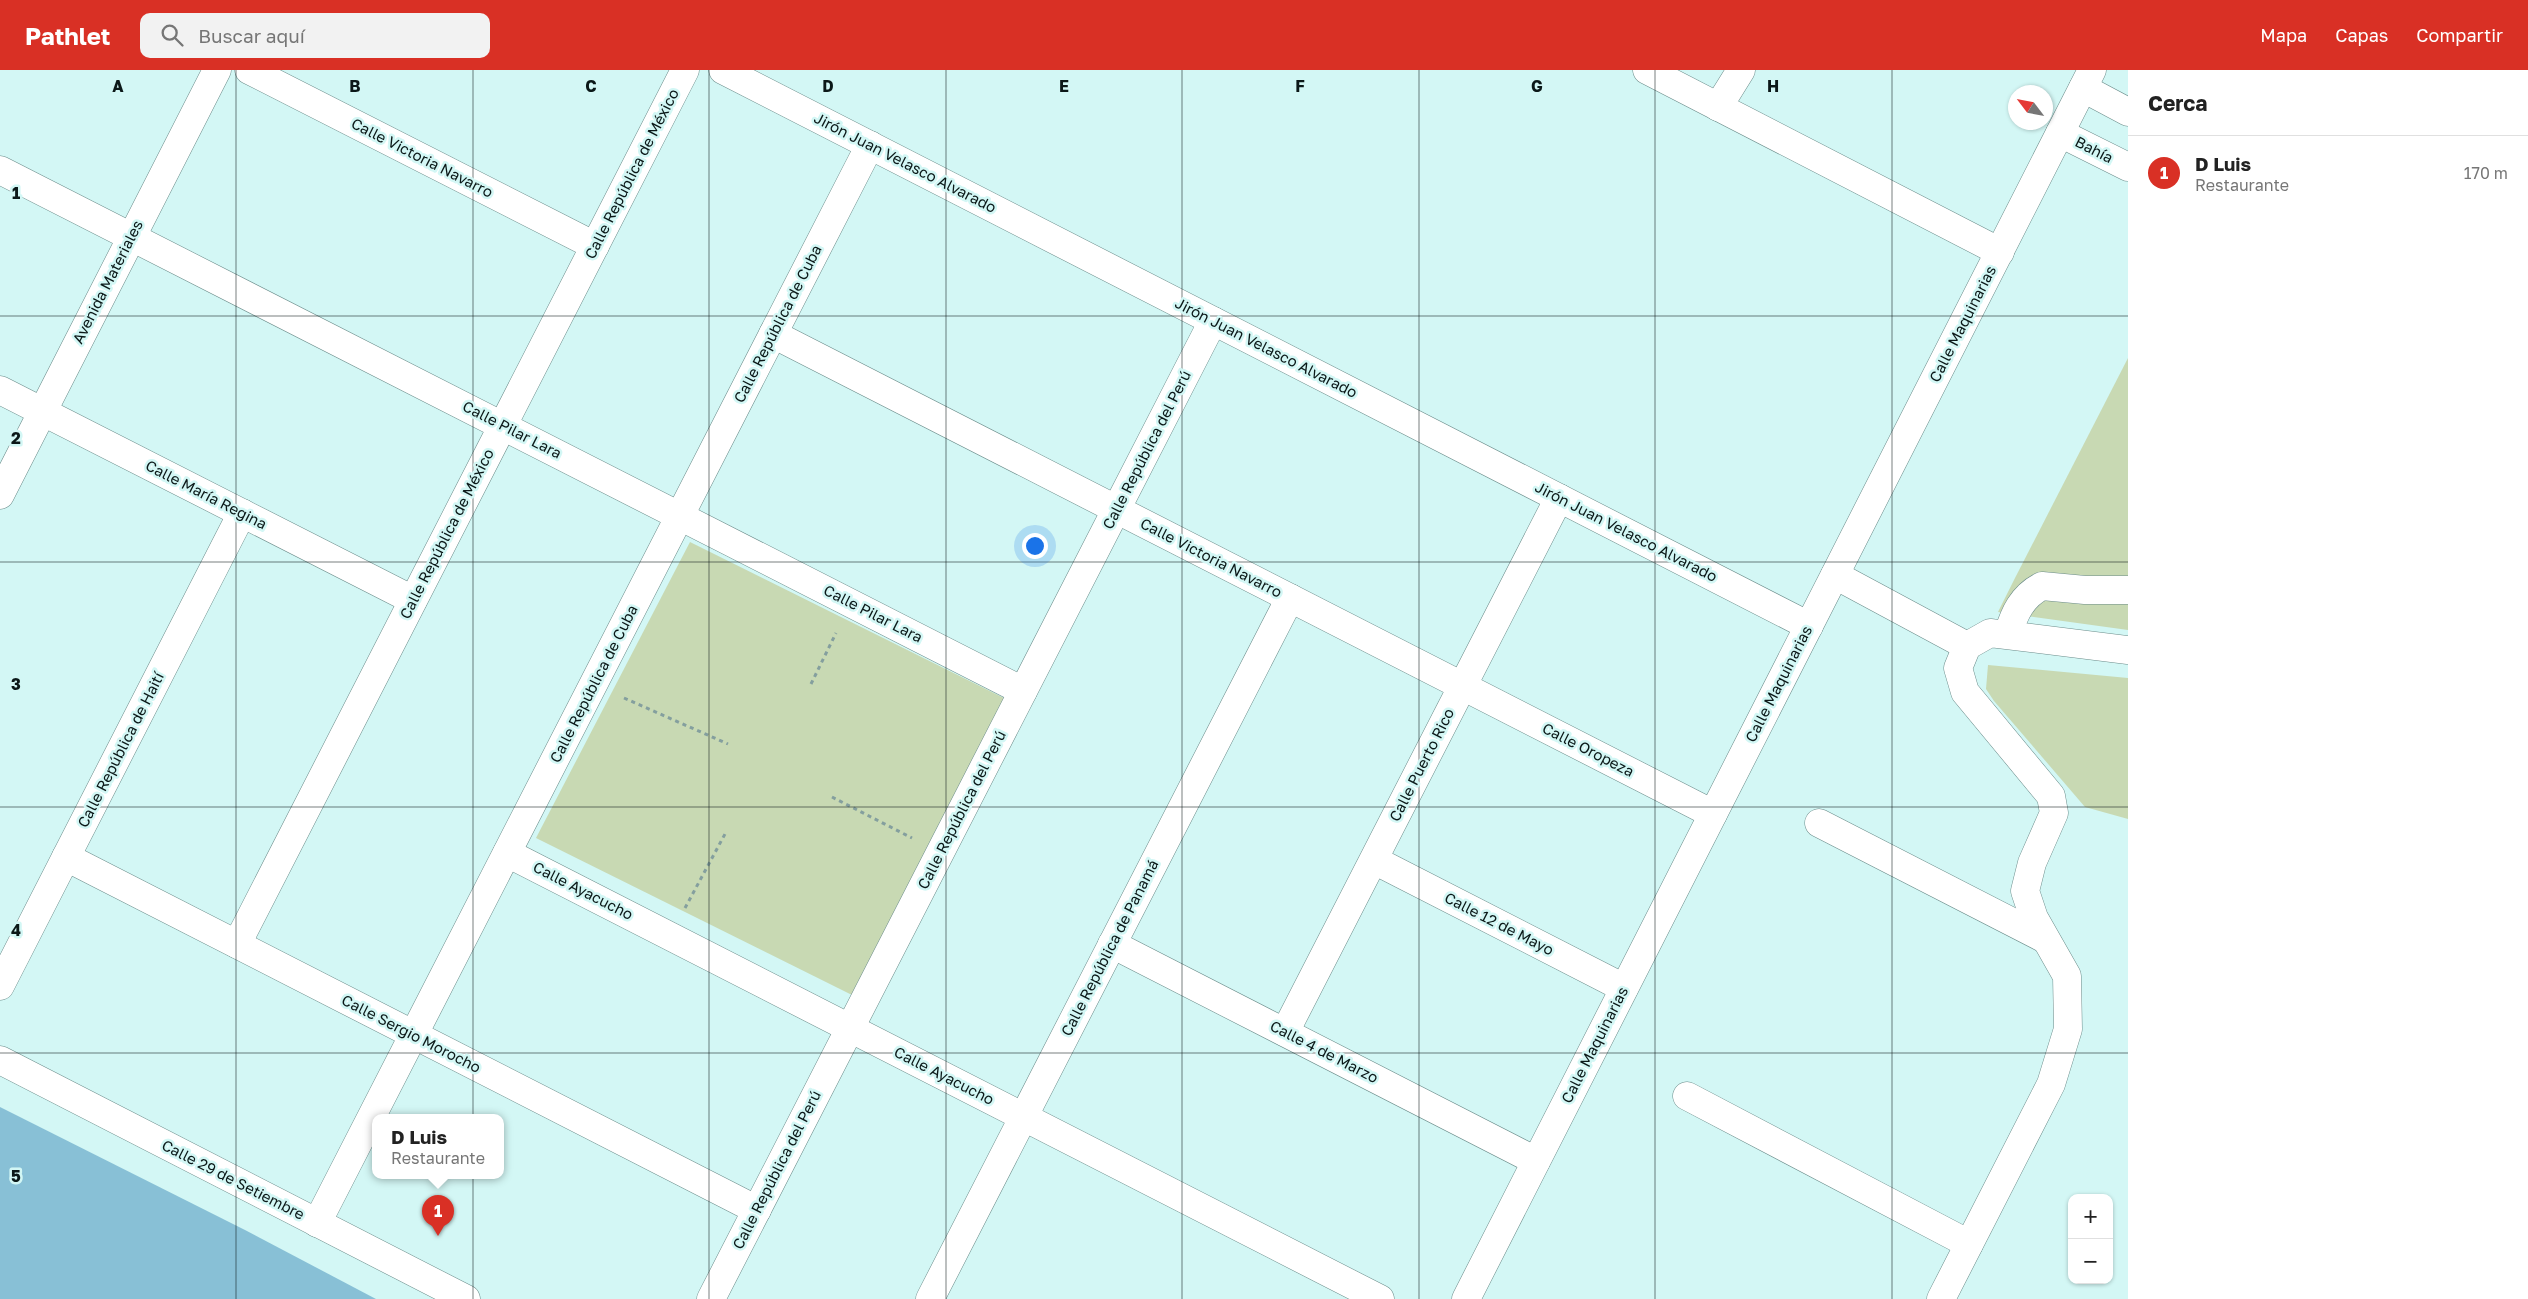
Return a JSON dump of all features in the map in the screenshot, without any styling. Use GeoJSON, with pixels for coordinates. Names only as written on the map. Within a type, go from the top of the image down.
{"type":"FeatureCollection","features":[{"type":"Feature","properties":{"kind":"street","name":"Avenida Materiales"},"geometry":{"type":"LineString","coordinates":[[0,495],[217,70]]}},
{"type":"Feature","properties":{"kind":"street","name":"Calle Victoria Navarro"},"geometry":{"type":"LineString","coordinates":[[249,70],[595,246]]}},
{"type":"Feature","properties":{"kind":"street","name":"Calle República de México"},"geometry":{"type":"LineString","coordinates":[[237,944],[685,70]]}},
{"type":"Feature","properties":{"kind":"street","name":"Jirón Juan Velasco Alvarado"},"geometry":{"type":"LineString","coordinates":[[723,70],[1809,626]]}},
{"type":"Feature","properties":{"kind":"street"},"geometry":{"type":"LineString","coordinates":[[1647,70],[2000,252]]}},
{"type":"Feature","properties":{"kind":"street"},"geometry":{"type":"LineString","coordinates":[[1718,107],[1741,70]]}},
{"type":"Feature","properties":{"kind":"street"},"geometry":{"type":"LineString","coordinates":[[2088,79],[2128,112]]}},
{"type":"Feature","properties":{"kind":"street","name":"Calle Maquinarias"},"geometry":{"type":"LineString","coordinates":[[1466,1299],[2088,79]]}},
{"type":"Feature","properties":{"kind":"street","name":"Bahía"},"geometry":{"type":"LineString","coordinates":[[2060,133],[2128,168]]}},
{"type":"Feature","properties":{"kind":"street","name":"Calle República de Cuba"},"geometry":{"type":"LineString","coordinates":[[373,1114],[870,145]]}},
{"type":"Feature","properties":{"kind":"street","name":"Calle Pilar Lara"},"geometry":{"type":"LineString","coordinates":[[0,170],[1023,691]]}},
{"type":"Feature","properties":{"kind":"street","name":"Calle República del Perú"},"geometry":{"type":"LineString","coordinates":[[711,1299],[1213,321]]}},
{"type":"Feature","properties":{"kind":"street","name":"Calle Victoria Navarro"},"geometry":{"type":"LineString","coordinates":[[773,334],[1463,686]]}},
{"type":"Feature","properties":{"kind":"street","name":"Calle María Regina"},"geometry":{"type":"LineString","coordinates":[[0,390],[413,600]]}},
{"type":"Feature","properties":{"kind":"street","name":"Calle Puerto Rico"},"geometry":{"type":"LineString","coordinates":[[1285,1032],[1559,498]]}},
{"type":"Feature","properties":{"kind":"street","name":"Calle República de Haití"},"geometry":{"type":"LineString","coordinates":[[0,986],[242,513]]}},
{"type":"Feature","properties":{"kind":"street"},"geometry":{"type":"LineString","coordinates":[[1835,575],[1967,646]]}},
{"type":"Feature","properties":{"kind":"street"},"geometry":{"type":"LineString","coordinates":[[2008,634],[2014,614],[2024,600],[2042,586],[2085,590],[2128,590]]}},
{"type":"Feature","properties":{"kind":"street","name":"Calle República de Panamá"},"geometry":{"type":"LineString","coordinates":[[930,1299],[1290,598]]}},
{"type":"Feature","properties":{"kind":"street"},"geometry":{"type":"LineString","coordinates":[[1941,1299],[2051,1084],[2068,1029],[2067,976],[2034,918],[2026,891],[2032,862],[2054,813],[2051,796],[1965,692],[1958,668],[1967,646],[1990,633],[2128,650]]}},
{"type":"Feature","properties":{"kind":"street","name":"Calle Oropeza"},"geometry":{"type":"LineString","coordinates":[[1463,686],[1713,814]]}},
{"type":"Feature","properties":{"kind":"street"},"geometry":{"type":"LineString","coordinates":[[1819,823],[2046,938]]}},
{"type":"Feature","properties":{"kind":"street","name":"Calle Ayacucho"},"geometry":{"type":"LineString","coordinates":[[507,853],[1380,1299]]}},
{"type":"Feature","properties":{"kind":"street","name":"Calle Sergio Morocho"},"geometry":{"type":"LineString","coordinates":[[66,857],[757,1210]]}},
{"type":"Feature","properties":{"kind":"street","name":"Calle 12 de Mayo"},"geometry":{"type":"LineString","coordinates":[[1374,860],[1624,988]]}},
{"type":"Feature","properties":{"kind":"street","name":"Calle 4 de Marzo"},"geometry":{"type":"LineString","coordinates":[[1112,944],[1536,1161]]}},
{"type":"Feature","properties":{"kind":"street","name":"Calle 29 de Setiembre"},"geometry":{"type":"LineString","coordinates":[[0,1060],[466,1299]]}},
{"type":"Feature","properties":{"kind":"street"},"geometry":{"type":"LineString","coordinates":[[1687,1096],[1969,1244]]}},
{"type":"Feature","properties":{"kind":"street","name":"Calle República de Cuba"},"geometry":{"type":"LineString","coordinates":[[317,1223],[372,1116]]}},
{"type":"Feature","properties":{"kind":"path"},"geometry":{"type":"LineString","coordinates":[[811,684],[851,603]]}},
{"type":"Feature","properties":{"kind":"path"},"geometry":{"type":"LineString","coordinates":[[594,684],[728,744]]}},
{"type":"Feature","properties":{"kind":"path"},"geometry":{"type":"LineString","coordinates":[[832,798],[940,852]]}},
{"type":"Feature","properties":{"kind":"path"},"geometry":{"type":"LineString","coordinates":[[670,936],[725,834]]}},
{"type":"Feature","properties":{"kind":"green space"},"geometry":{"type":"Polygon","coordinates":[[[2128,358],[2128,630],[1998,612],[2015,578],[2128,358]]]}},
{"type":"Feature","properties":{"kind":"green space"},"geometry":{"type":"Polygon","coordinates":[[[690,542],[1012,702],[856,997],[536,838],[690,542]]]}},
{"type":"Feature","properties":{"kind":"green space"},"geometry":{"type":"Polygon","coordinates":[[[1988,665],[2128,678],[2128,819],[2085,807],[1994,701],[1986,689],[1988,665]]]}},
{"type":"Feature","properties":{"kind":"building"},"geometry":{"type":"Polygon","coordinates":[[[0,1107],[245,1230],[376,1299],[0,1299],[0,1107]]]}},
{"type":"Feature","properties":{"kind":"place","name":"D Luis"},"geometry":{"type":"Point","coordinates":[438,1236]}}]}
